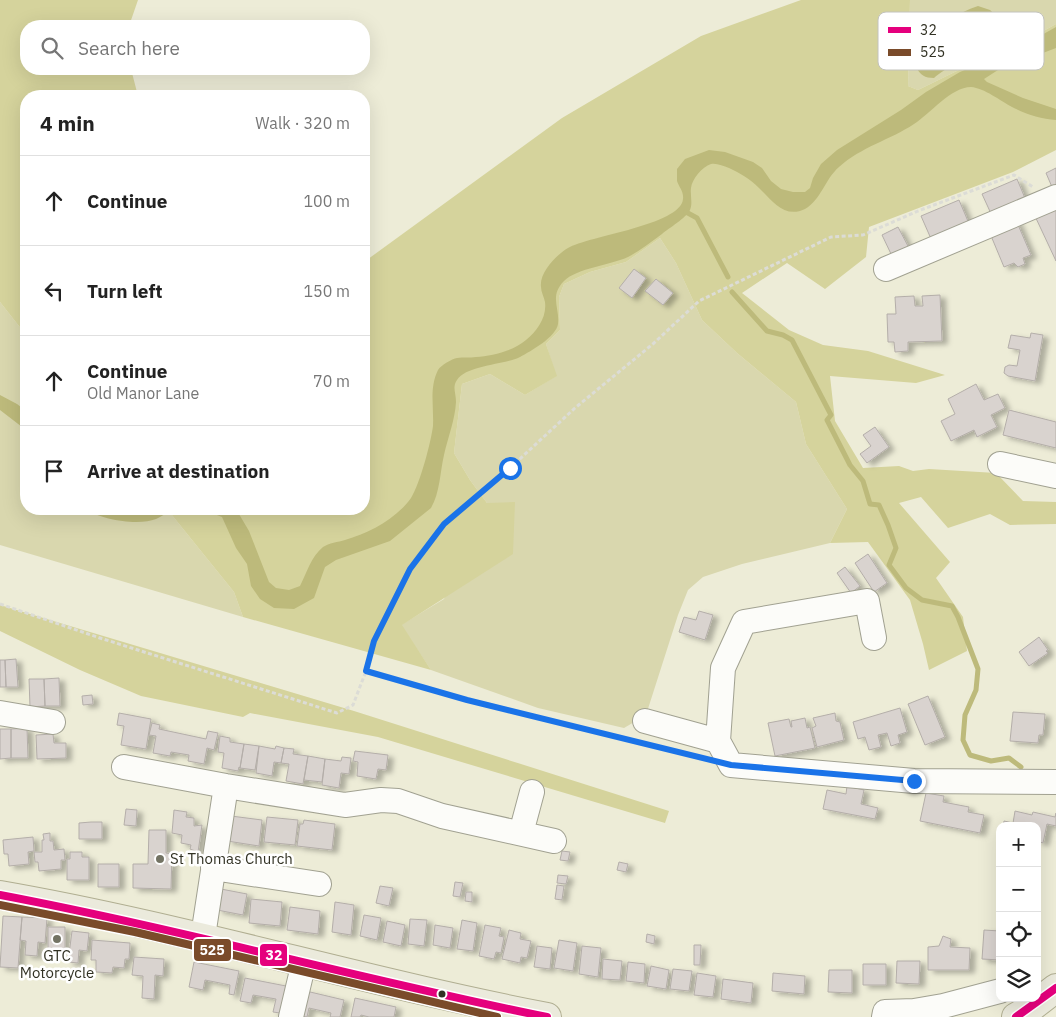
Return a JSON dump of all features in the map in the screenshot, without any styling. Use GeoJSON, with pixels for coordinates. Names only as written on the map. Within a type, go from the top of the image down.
{"type":"FeatureCollection","features":[{"type":"Feature","properties":{"kind":"main road"},"geometry":{"type":"LineString","coordinates":[[0,894],[61,905],[203,936],[519,1014],[547,1017]]}},
{"type":"Feature","properties":{"kind":"main road"},"geometry":{"type":"LineString","coordinates":[[1017,1009],[1056,988]]}},
{"type":"Feature","properties":{"kind":"street"},"geometry":{"type":"LineString","coordinates":[[886,269],[1056,197]]}},
{"type":"Feature","properties":{"kind":"street"},"geometry":{"type":"LineString","coordinates":[[1000,464],[1056,476]]}},
{"type":"Feature","properties":{"kind":"street"},"geometry":{"type":"LineString","coordinates":[[874,638],[867,601],[744,622],[723,668],[718,741],[731,765],[914,781],[1056,782]]}},
{"type":"Feature","properties":{"kind":"street"},"geometry":{"type":"LineString","coordinates":[[0,713],[53,722]]}},
{"type":"Feature","properties":{"kind":"street"},"geometry":{"type":"LineString","coordinates":[[642,731],[718,741]]}},
{"type":"Feature","properties":{"kind":"street"},"geometry":{"type":"LineString","coordinates":[[124,767],[345,805],[381,800],[398,801],[442,816],[554,841]]}},
{"type":"Feature","properties":{"kind":"street"},"geometry":{"type":"LineString","coordinates":[[203,936],[226,786]]}},
{"type":"Feature","properties":{"kind":"street"},"geometry":{"type":"LineString","coordinates":[[521,833],[532,792]]}},
{"type":"Feature","properties":{"kind":"street"},"geometry":{"type":"LineString","coordinates":[[214,868],[319,884]]}},
{"type":"Feature","properties":{"kind":"street"},"geometry":{"type":"LineString","coordinates":[[291,1017],[304,962]]}},
{"type":"Feature","properties":{"kind":"street"},"geometry":{"type":"LineString","coordinates":[[884,1017],[886,1012],[944,1006],[996,991]]}},
{"type":"Feature","properties":{"kind":"path"},"geometry":{"type":"LineString","coordinates":[[0,604],[100,638],[337,713],[353,705],[366,671],[374,641],[410,569],[444,524],[510,468],[575,408],[654,343],[699,301],[831,237],[864,235],[918,211],[1014,175]]}},
{"type":"Feature","properties":{"kind":"path"},"geometry":{"type":"LineString","coordinates":[[366,671],[467,700],[642,731]]}},
{"type":"Feature","properties":{"kind":"shaded area"},"geometry":{"type":"Polygon","coordinates":[[[0,0],[138,0],[131,20],[20,20],[20,75],[133,75],[136,90],[20,90],[20,327],[0,302],[0,0]]]}},
{"type":"Feature","properties":{"kind":"shaded area"},"geometry":{"type":"Polygon","coordinates":[[[801,0],[910,0],[910,12],[878,12],[878,70],[908,70],[908,86],[918,90],[959,70],[1044,70],[1044,31],[1056,24],[1056,150],[1013,172],[869,227],[866,257],[825,289],[787,263],[742,293],[789,330],[823,345],[868,351],[945,375],[916,383],[830,376],[835,421],[863,468],[899,466],[913,471],[929,469],[996,473],[1023,501],[1056,502],[1056,524],[1010,525],[990,514],[948,528],[921,497],[899,503],[950,562],[936,578],[963,617],[967,651],[929,670],[910,600],[868,542],[830,543],[847,509],[806,444],[796,402],[737,353],[702,320],[676,263],[660,238],[626,262],[590,272],[564,284],[559,297],[560,330],[546,344],[557,376],[525,395],[490,374],[462,384],[454,453],[470,480],[487,503],[515,502],[513,554],[402,625],[431,670],[243,617],[234,592],[172,515],[370,515],[370,258],[562,118],[701,36],[801,0]]]}},
{"type":"Feature","properties":{"kind":"shaded area"},"geometry":{"type":"Polygon","coordinates":[[[910,0],[1056,0],[1056,24],[1044,31],[1044,12],[910,12],[910,0]]]}},
{"type":"Feature","properties":{"kind":"shaded area"},"geometry":{"type":"Polygon","coordinates":[[[978,6],[992,12],[962,12],[978,6]]]}},
{"type":"Feature","properties":{"kind":"shaded area"},"geometry":{"type":"Polygon","coordinates":[[[1056,27],[1056,48],[1044,53],[1044,34],[1056,27]]]}},
{"type":"Feature","properties":{"kind":"shaded area"},"geometry":{"type":"Polygon","coordinates":[[[908,70],[959,70],[918,90],[908,86],[908,70]]]}},
{"type":"Feature","properties":{"kind":"shaded area"},"geometry":{"type":"Polygon","coordinates":[[[918,70],[945,70],[934,78],[925,77],[918,70]]]}},
{"type":"Feature","properties":{"kind":"shaded area"},"geometry":{"type":"Polygon","coordinates":[[[965,70],[998,70],[984,79],[1023,98],[1056,109],[1056,120],[1023,112],[976,88],[963,88],[948,96],[914,124],[848,160],[834,172],[810,205],[805,209],[791,212],[779,207],[741,174],[720,165],[711,164],[704,168],[693,181],[691,207],[681,220],[628,257],[577,273],[564,281],[556,297],[558,324],[548,339],[520,357],[477,368],[462,375],[457,380],[454,388],[456,402],[454,415],[438,489],[431,508],[390,541],[336,560],[325,567],[314,598],[294,609],[274,608],[260,599],[251,586],[247,564],[236,548],[222,517],[217,515],[240,515],[249,531],[269,582],[276,588],[289,590],[300,586],[312,560],[323,547],[354,537],[390,519],[411,498],[421,473],[433,426],[432,398],[435,377],[439,368],[457,358],[502,352],[526,340],[543,318],[545,302],[541,291],[541,282],[546,270],[558,255],[568,248],[579,244],[651,223],[667,216],[678,208],[683,196],[677,181],[677,169],[685,159],[709,150],[725,152],[753,162],[762,168],[771,181],[781,189],[805,192],[810,188],[821,164],[837,150],[965,70]]]}},
{"type":"Feature","properties":{"kind":"shaded area"},"geometry":{"type":"Polygon","coordinates":[[[660,238],[676,263],[702,320],[737,353],[796,402],[806,444],[847,509],[830,543],[742,564],[703,577],[688,590],[678,615],[646,715],[624,728],[538,708],[431,670],[401,625],[444,599],[487,503],[470,480],[454,453],[462,384],[490,374],[525,395],[556,376],[546,344],[560,330],[559,297],[564,284],[590,272],[626,262],[660,238]]]}},
{"type":"Feature","properties":{"kind":"shaded area"},"geometry":{"type":"Polygon","coordinates":[[[0,302],[20,327],[20,515],[172,515],[234,592],[243,617],[0,545],[0,302]]]}},
{"type":"Feature","properties":{"kind":"shaded area"},"geometry":{"type":"Polygon","coordinates":[[[0,395],[17,404],[20,406],[20,425],[0,410],[0,395]]]}},
{"type":"Feature","properties":{"kind":"shaded area"},"geometry":{"type":"Polygon","coordinates":[[[98,515],[163,515],[156,519],[140,522],[120,521],[98,515]]]}},
{"type":"Feature","properties":{"kind":"shaded area"},"geometry":{"type":"Polygon","coordinates":[[[0,605],[354,711],[669,811],[665,823],[378,737],[250,713],[243,717],[141,696],[80,670],[0,631],[0,605]]]}},
{"type":"Feature","properties":{"kind":"building"},"geometry":{"type":"Polygon","coordinates":[[[1056,168],[1056,185],[1052,187],[1046,173],[1056,168]]]}},
{"type":"Feature","properties":{"kind":"building"},"geometry":{"type":"Polygon","coordinates":[[[1017,179],[1027,203],[993,218],[982,194],[1017,179]]]}},
{"type":"Feature","properties":{"kind":"building"},"geometry":{"type":"Polygon","coordinates":[[[959,200],[970,226],[932,241],[921,216],[959,200]]]}},
{"type":"Feature","properties":{"kind":"building"},"geometry":{"type":"Polygon","coordinates":[[[1056,203],[1056,261],[1034,214],[1056,203]]]}},
{"type":"Feature","properties":{"kind":"building"},"geometry":{"type":"Polygon","coordinates":[[[1016,220],[1031,255],[1023,258],[1025,264],[1018,267],[1014,263],[1004,267],[989,231],[1016,220]]]}},
{"type":"Feature","properties":{"kind":"building"},"geometry":{"type":"Polygon","coordinates":[[[898,227],[909,248],[892,256],[882,235],[898,227]]]}},
{"type":"Feature","properties":{"kind":"building"},"geometry":{"type":"Polygon","coordinates":[[[634,269],[646,278],[632,298],[619,288],[634,269]]]}},
{"type":"Feature","properties":{"kind":"building"},"geometry":{"type":"Polygon","coordinates":[[[656,279],[673,293],[663,305],[645,291],[656,279]]]}},
{"type":"Feature","properties":{"kind":"building"},"geometry":{"type":"Polygon","coordinates":[[[940,295],[942,341],[908,342],[908,351],[895,352],[894,342],[888,342],[887,314],[896,314],[895,297],[914,296],[915,306],[923,306],[922,296],[940,295]]]}},
{"type":"Feature","properties":{"kind":"building"},"geometry":{"type":"Polygon","coordinates":[[[1031,333],[1043,335],[1035,381],[1008,376],[1004,373],[1005,367],[1009,365],[1017,366],[1020,350],[1008,348],[1011,335],[1030,338],[1031,333]]]}},
{"type":"Feature","properties":{"kind":"building"},"geometry":{"type":"Polygon","coordinates":[[[976,384],[984,400],[998,394],[1005,408],[991,415],[997,427],[977,437],[974,430],[951,441],[941,421],[955,414],[948,399],[976,384]]]}},
{"type":"Feature","properties":{"kind":"building"},"geometry":{"type":"Polygon","coordinates":[[[1009,410],[1056,422],[1056,448],[1003,435],[1009,410]]]}},
{"type":"Feature","properties":{"kind":"building"},"geometry":{"type":"Polygon","coordinates":[[[875,427],[889,447],[867,463],[860,454],[871,446],[863,435],[875,427]]]}},
{"type":"Feature","properties":{"kind":"building"},"geometry":{"type":"Polygon","coordinates":[[[868,554],[887,583],[874,592],[855,563],[868,554]]]}},
{"type":"Feature","properties":{"kind":"building"},"geometry":{"type":"Polygon","coordinates":[[[845,567],[860,586],[851,593],[837,573],[845,567]]]}},
{"type":"Feature","properties":{"kind":"building"},"geometry":{"type":"Polygon","coordinates":[[[699,611],[713,615],[705,640],[679,632],[684,617],[696,620],[699,611]]]}},
{"type":"Feature","properties":{"kind":"building"},"geometry":{"type":"Polygon","coordinates":[[[1039,637],[1048,653],[1029,666],[1019,652],[1039,637]]]}},
{"type":"Feature","properties":{"kind":"building"},"geometry":{"type":"Polygon","coordinates":[[[16,659],[18,687],[6,687],[5,660],[16,659]]]}},
{"type":"Feature","properties":{"kind":"building"},"geometry":{"type":"Polygon","coordinates":[[[0,660],[5,660],[6,687],[0,687],[0,660]]]}},
{"type":"Feature","properties":{"kind":"building"},"geometry":{"type":"Polygon","coordinates":[[[59,678],[60,706],[45,706],[44,679],[59,678]]]}},
{"type":"Feature","properties":{"kind":"building"},"geometry":{"type":"Polygon","coordinates":[[[29,679],[44,679],[45,706],[30,707],[29,679]]]}},
{"type":"Feature","properties":{"kind":"building"},"geometry":{"type":"Polygon","coordinates":[[[92,695],[93,704],[83,705],[82,696],[92,695]]]}},
{"type":"Feature","properties":{"kind":"building"},"geometry":{"type":"Polygon","coordinates":[[[928,696],[945,737],[925,745],[908,704],[928,696]]]}},
{"type":"Feature","properties":{"kind":"building"},"geometry":{"type":"Polygon","coordinates":[[[900,708],[907,732],[898,735],[900,743],[891,746],[887,733],[878,735],[881,747],[869,750],[865,737],[858,739],[853,722],[900,708]]]}},
{"type":"Feature","properties":{"kind":"building"},"geometry":{"type":"Polygon","coordinates":[[[1013,712],[1045,714],[1043,735],[1039,735],[1038,743],[1010,741],[1013,712]]]}},
{"type":"Feature","properties":{"kind":"building"},"geometry":{"type":"Polygon","coordinates":[[[119,713],[151,719],[146,749],[121,745],[124,726],[117,725],[119,713]]]}},
{"type":"Feature","properties":{"kind":"building"},"geometry":{"type":"Polygon","coordinates":[[[835,713],[836,721],[840,722],[844,740],[817,747],[812,728],[816,726],[813,718],[835,713]]]}},
{"type":"Feature","properties":{"kind":"building"},"geometry":{"type":"Polygon","coordinates":[[[805,718],[807,728],[810,727],[815,748],[775,756],[768,723],[789,719],[792,727],[791,721],[805,718]]]}},
{"type":"Feature","properties":{"kind":"building"},"geometry":{"type":"Polygon","coordinates":[[[152,723],[160,725],[159,729],[206,739],[208,731],[218,733],[214,750],[207,748],[204,764],[188,761],[189,755],[171,752],[170,756],[153,753],[156,736],[149,735],[152,723]]]}},
{"type":"Feature","properties":{"kind":"building"},"geometry":{"type":"Polygon","coordinates":[[[27,728],[28,758],[11,758],[11,729],[27,728]]]}},
{"type":"Feature","properties":{"kind":"building"},"geometry":{"type":"Polygon","coordinates":[[[0,729],[11,729],[11,758],[0,759],[0,729]]]}},
{"type":"Feature","properties":{"kind":"building"},"geometry":{"type":"Polygon","coordinates":[[[53,734],[54,743],[66,743],[66,758],[37,759],[36,735],[53,734]]]}},
{"type":"Feature","properties":{"kind":"building"},"geometry":{"type":"Polygon","coordinates":[[[220,736],[230,738],[230,742],[244,744],[238,771],[222,768],[224,753],[218,752],[220,736]]]}},
{"type":"Feature","properties":{"kind":"building"},"geometry":{"type":"Polygon","coordinates":[[[244,744],[259,746],[255,770],[240,768],[244,744]]]}},
{"type":"Feature","properties":{"kind":"building"},"geometry":{"type":"Polygon","coordinates":[[[259,746],[275,749],[276,746],[284,748],[281,763],[274,762],[272,776],[256,773],[259,746]]]}},
{"type":"Feature","properties":{"kind":"building"},"geometry":{"type":"Polygon","coordinates":[[[284,748],[294,749],[293,754],[308,756],[303,784],[286,781],[289,764],[281,763],[284,748]]]}},
{"type":"Feature","properties":{"kind":"building"},"geometry":{"type":"Polygon","coordinates":[[[355,751],[388,755],[386,770],[378,769],[376,779],[357,776],[358,762],[353,761],[355,751]]]}},
{"type":"Feature","properties":{"kind":"building"},"geometry":{"type":"Polygon","coordinates":[[[308,756],[325,759],[322,782],[304,780],[308,756]]]}},
{"type":"Feature","properties":{"kind":"building"},"geometry":{"type":"Polygon","coordinates":[[[342,757],[351,758],[349,774],[341,773],[339,788],[322,785],[325,759],[341,761],[342,757]]]}},
{"type":"Feature","properties":{"kind":"building"},"geometry":{"type":"Polygon","coordinates":[[[847,786],[864,790],[861,804],[878,808],[875,819],[823,809],[827,790],[846,794],[847,786]]]}},
{"type":"Feature","properties":{"kind":"building"},"geometry":{"type":"Polygon","coordinates":[[[926,793],[944,796],[943,802],[969,807],[968,812],[984,815],[980,833],[920,821],[926,793]]]}},
{"type":"Feature","properties":{"kind":"building"},"geometry":{"type":"Polygon","coordinates":[[[126,809],[137,810],[136,826],[124,825],[126,809]]]}},
{"type":"Feature","properties":{"kind":"building"},"geometry":{"type":"Polygon","coordinates":[[[174,810],[187,812],[186,817],[194,818],[194,826],[202,825],[198,852],[190,849],[191,845],[181,843],[182,835],[172,833],[174,810]]]}},
{"type":"Feature","properties":{"kind":"building"},"geometry":{"type":"Polygon","coordinates":[[[1015,811],[1032,815],[1033,812],[1055,817],[1056,813],[1056,826],[1047,824],[1043,843],[1041,842],[1041,822],[1013,822],[1015,811]]]}},
{"type":"Feature","properties":{"kind":"building"},"geometry":{"type":"Polygon","coordinates":[[[231,816],[262,820],[259,846],[227,841],[231,816]]]}},
{"type":"Feature","properties":{"kind":"building"},"geometry":{"type":"Polygon","coordinates":[[[267,817],[298,820],[295,845],[264,842],[267,817]]]}},
{"type":"Feature","properties":{"kind":"building"},"geometry":{"type":"Polygon","coordinates":[[[304,820],[335,824],[332,850],[297,846],[300,824],[303,824],[304,820]]]}},
{"type":"Feature","properties":{"kind":"building"},"geometry":{"type":"Polygon","coordinates":[[[102,822],[102,839],[79,839],[79,823],[102,822]]]}},
{"type":"Feature","properties":{"kind":"building","name":"St Thomas Church"},"geometry":{"type":"Polygon","coordinates":[[[149,830],[166,830],[166,853],[172,854],[171,889],[133,888],[133,864],[148,864],[149,830]]]}},
{"type":"Feature","properties":{"kind":"building"},"geometry":{"type":"Polygon","coordinates":[[[50,833],[50,841],[53,841],[54,850],[64,849],[65,860],[61,860],[61,869],[39,871],[38,862],[35,862],[34,852],[42,852],[43,834],[50,833]]]}},
{"type":"Feature","properties":{"kind":"building"},"geometry":{"type":"Polygon","coordinates":[[[33,837],[34,851],[28,852],[29,864],[9,866],[8,854],[4,854],[3,840],[33,837]]]}},
{"type":"Feature","properties":{"kind":"building"},"geometry":{"type":"Polygon","coordinates":[[[562,851],[570,852],[568,861],[560,860],[562,851]]]}},
{"type":"Feature","properties":{"kind":"building"},"geometry":{"type":"Polygon","coordinates":[[[70,852],[82,852],[82,857],[89,857],[89,880],[67,880],[67,859],[70,859],[70,852]]]}},
{"type":"Feature","properties":{"kind":"building"},"geometry":{"type":"Polygon","coordinates":[[[619,862],[628,864],[626,872],[617,870],[619,862]]]}},
{"type":"Feature","properties":{"kind":"building"},"geometry":{"type":"Polygon","coordinates":[[[98,864],[119,864],[119,887],[98,887],[98,864]]]}},
{"type":"Feature","properties":{"kind":"building"},"geometry":{"type":"Polygon","coordinates":[[[558,875],[568,876],[566,884],[557,883],[558,875]]]}},
{"type":"Feature","properties":{"kind":"building"},"geometry":{"type":"Polygon","coordinates":[[[455,882],[463,883],[460,897],[453,896],[455,882]]]}},
{"type":"Feature","properties":{"kind":"building"},"geometry":{"type":"Polygon","coordinates":[[[557,885],[564,886],[562,900],[555,899],[557,885]]]}},
{"type":"Feature","properties":{"kind":"building"},"geometry":{"type":"Polygon","coordinates":[[[380,886],[393,888],[389,906],[376,903],[380,886]]]}},
{"type":"Feature","properties":{"kind":"building"},"geometry":{"type":"Polygon","coordinates":[[[221,889],[247,894],[243,915],[217,910],[221,889]]]}},
{"type":"Feature","properties":{"kind":"building"},"geometry":{"type":"Polygon","coordinates":[[[466,892],[472,892],[472,902],[465,901],[466,892]]]}},
{"type":"Feature","properties":{"kind":"building"},"geometry":{"type":"Polygon","coordinates":[[[251,899],[282,902],[280,926],[249,923],[251,899]]]}},
{"type":"Feature","properties":{"kind":"building"},"geometry":{"type":"Polygon","coordinates":[[[335,902],[354,905],[351,935],[332,932],[335,902]]]}},
{"type":"Feature","properties":{"kind":"building"},"geometry":{"type":"Polygon","coordinates":[[[290,907],[320,911],[318,934],[287,930],[290,907]]]}},
{"type":"Feature","properties":{"kind":"building"},"geometry":{"type":"Polygon","coordinates":[[[364,915],[381,918],[377,940],[360,936],[364,915]]]}},
{"type":"Feature","properties":{"kind":"building"},"geometry":{"type":"Polygon","coordinates":[[[3,916],[22,917],[18,968],[0,967],[3,916]]]}},
{"type":"Feature","properties":{"kind":"building"},"geometry":{"type":"Polygon","coordinates":[[[22,917],[47,918],[45,943],[38,942],[37,956],[25,955],[26,941],[20,940],[22,917]]]}},
{"type":"Feature","properties":{"kind":"building"},"geometry":{"type":"Polygon","coordinates":[[[410,919],[427,920],[424,946],[408,944],[410,919]]]}},
{"type":"Feature","properties":{"kind":"building"},"geometry":{"type":"Polygon","coordinates":[[[462,920],[477,923],[473,951],[457,949],[462,920]]]}},
{"type":"Feature","properties":{"kind":"building"},"geometry":{"type":"Polygon","coordinates":[[[387,921],[405,925],[401,946],[383,942],[387,921]]]}},
{"type":"Feature","properties":{"kind":"building"},"geometry":{"type":"Polygon","coordinates":[[[435,925],[453,928],[450,948],[433,945],[435,925]]]}},
{"type":"Feature","properties":{"kind":"building"},"geometry":{"type":"Polygon","coordinates":[[[485,925],[501,928],[499,936],[504,937],[501,953],[496,952],[494,959],[479,956],[485,925]]]}},
{"type":"Feature","properties":{"kind":"building"},"geometry":{"type":"Polygon","coordinates":[[[48,927],[65,927],[65,950],[48,950],[48,927]]]}},
{"type":"Feature","properties":{"kind":"building"},"geometry":{"type":"Polygon","coordinates":[[[509,930],[521,933],[520,939],[531,941],[527,958],[521,957],[520,963],[502,959],[509,930]]]}},
{"type":"Feature","properties":{"kind":"building"},"geometry":{"type":"Polygon","coordinates":[[[984,930],[996,931],[996,960],[982,959],[984,930]]]}},
{"type":"Feature","properties":{"kind":"building"},"geometry":{"type":"Polygon","coordinates":[[[72,931],[89,933],[87,951],[79,950],[78,963],[68,962],[72,931]]]}},
{"type":"Feature","properties":{"kind":"building"},"geometry":{"type":"Polygon","coordinates":[[[647,934],[655,936],[654,944],[646,942],[647,934]]]}},
{"type":"Feature","properties":{"kind":"building"},"geometry":{"type":"Polygon","coordinates":[[[943,936],[951,939],[950,947],[970,948],[969,970],[928,970],[928,947],[939,946],[943,936]]]}},
{"type":"Feature","properties":{"kind":"building"},"geometry":{"type":"Polygon","coordinates":[[[92,940],[130,943],[129,959],[125,959],[124,968],[113,967],[112,973],[96,972],[96,960],[91,960],[92,940]]]}},
{"type":"Feature","properties":{"kind":"building"},"geometry":{"type":"Polygon","coordinates":[[[559,940],[577,943],[573,971],[554,968],[559,940]]]}},
{"type":"Feature","properties":{"kind":"building"},"geometry":{"type":"Polygon","coordinates":[[[694,945],[701,945],[700,965],[694,965],[694,945]]]}},
{"type":"Feature","properties":{"kind":"building"},"geometry":{"type":"Polygon","coordinates":[[[537,946],[552,948],[550,969],[534,967],[537,946]]]}},
{"type":"Feature","properties":{"kind":"building"},"geometry":{"type":"Polygon","coordinates":[[[582,946],[601,948],[598,977],[579,974],[582,946]]]}},
{"type":"Feature","properties":{"kind":"building"},"geometry":{"type":"Polygon","coordinates":[[[134,957],[164,959],[163,976],[155,975],[154,999],[142,998],[143,976],[132,975],[134,957]]]}},
{"type":"Feature","properties":{"kind":"building"},"geometry":{"type":"Polygon","coordinates":[[[603,959],[622,961],[620,980],[602,979],[603,959]]]}},
{"type":"Feature","properties":{"kind":"building"},"geometry":{"type":"Polygon","coordinates":[[[897,961],[920,961],[919,984],[896,983],[897,961]]]}},
{"type":"Feature","properties":{"kind":"building"},"geometry":{"type":"Polygon","coordinates":[[[194,962],[239,971],[234,995],[229,994],[230,985],[205,980],[203,990],[189,987],[194,962]]]}},
{"type":"Feature","properties":{"kind":"building"},"geometry":{"type":"Polygon","coordinates":[[[628,962],[645,964],[644,983],[626,981],[628,962]]]}},
{"type":"Feature","properties":{"kind":"building"},"geometry":{"type":"Polygon","coordinates":[[[863,964],[886,964],[886,985],[863,985],[863,964]]]}},
{"type":"Feature","properties":{"kind":"building"},"geometry":{"type":"Polygon","coordinates":[[[651,966],[669,970],[666,989],[647,986],[651,966]]]}},
{"type":"Feature","properties":{"kind":"building"},"geometry":{"type":"Polygon","coordinates":[[[673,969],[692,971],[689,991],[670,989],[673,969]]]}},
{"type":"Feature","properties":{"kind":"building"},"geometry":{"type":"Polygon","coordinates":[[[829,970],[852,970],[852,993],[828,992],[829,970]]]}},
{"type":"Feature","properties":{"kind":"building"},"geometry":{"type":"Polygon","coordinates":[[[697,973],[716,976],[713,997],[694,995],[697,973]]]}},
{"type":"Feature","properties":{"kind":"building"},"geometry":{"type":"Polygon","coordinates":[[[773,973],[805,976],[804,994],[772,991],[773,973]]]}},
{"type":"Feature","properties":{"kind":"building"},"geometry":{"type":"Polygon","coordinates":[[[245,978],[286,986],[280,1013],[273,1012],[276,999],[253,995],[251,1003],[240,1001],[245,978]]]}},
{"type":"Feature","properties":{"kind":"building"},"geometry":{"type":"Polygon","coordinates":[[[723,979],[753,983],[751,1003],[721,999],[723,979]]]}},
{"type":"Feature","properties":{"kind":"building"},"geometry":{"type":"Polygon","coordinates":[[[306,991],[344,1000],[340,1017],[330,1017],[331,1013],[309,1008],[307,1017],[300,1016],[306,991]]]}},
{"type":"Feature","properties":{"kind":"building"},"geometry":{"type":"Polygon","coordinates":[[[355,998],[396,1007],[394,1017],[369,1017],[361,1015],[360,1017],[351,1017],[355,998]]]}},
{"type":"Feature","properties":{"kind":"waterway"},"geometry":{"type":"LineString","coordinates":[[686,212],[697,218],[728,277]]}},
{"type":"Feature","properties":{"kind":"waterway"},"geometry":{"type":"LineString","coordinates":[[732,292],[767,331],[783,335],[792,340],[831,415],[827,420],[850,465],[863,481],[870,504],[879,505],[888,525],[896,548],[889,565],[906,588],[922,600],[952,606],[958,617],[978,669],[976,690],[965,715],[963,740],[970,755],[991,761],[1009,758],[1021,767]]}},
{"type":"Feature","properties":{"kind":"transit line","name":"32"},"geometry":{"type":"LineString","coordinates":[[0,895],[137,924],[547,1017]]}},
{"type":"Feature","properties":{"kind":"transit line","name":"525"},"geometry":{"type":"LineString","coordinates":[[0,905],[135,932],[497,1017]]}},
{"type":"Feature","properties":{"kind":"transit line","name":"32"},"geometry":{"type":"LineString","coordinates":[[1016,1017],[1056,988]]}},
{"type":"Feature","properties":{"kind":"place","name":"St Thomas Church"},"geometry":{"type":"Point","coordinates":[160,859]}},
{"type":"Feature","properties":{"kind":"place","name":"GTC Motorcycle"},"geometry":{"type":"Point","coordinates":[57,939]}},
{"type":"Feature","properties":{"kind":"route"},"geometry":{"type":"LineString","coordinates":[[510,468],[444,524],[410,569],[374,641],[366,671],[467,700],[731,765],[914,781]]}}]}
